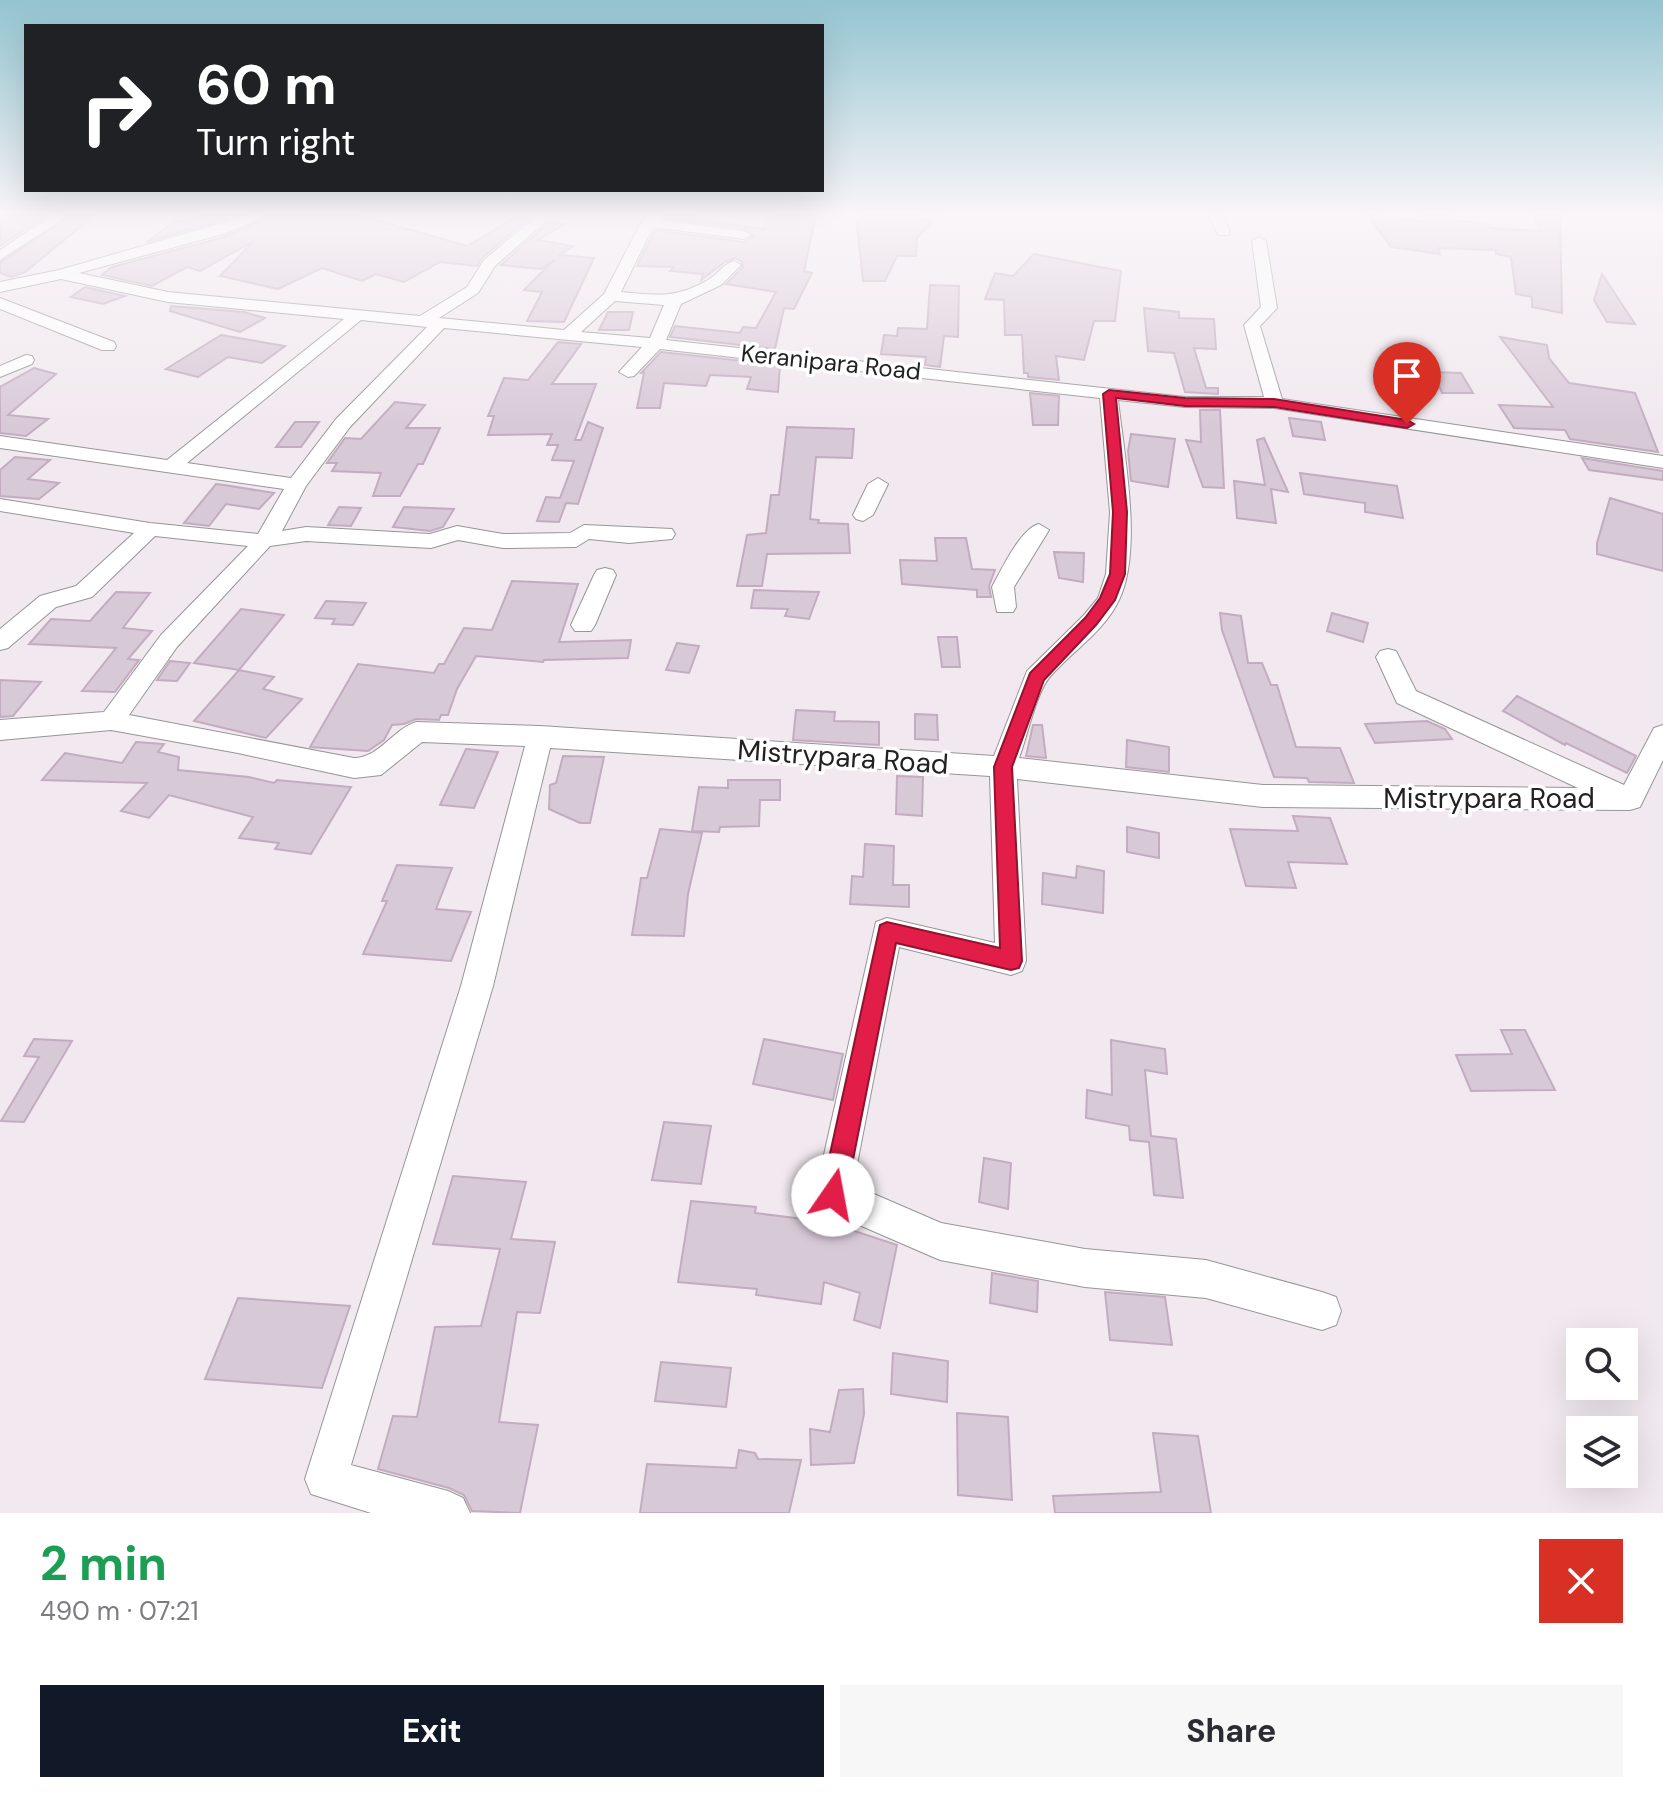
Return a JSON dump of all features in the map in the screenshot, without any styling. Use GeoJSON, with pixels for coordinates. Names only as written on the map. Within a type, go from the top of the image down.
{"type":"FeatureCollection","features":[{"type":"Feature","properties":{"kind":"street","name":"Keranipara Road"},"geometry":{"type":"LineString","coordinates":[[115,286],[168,297],[569,334],[1185,402],[1274,403],[1663,462]]}},
{"type":"Feature","properties":{"kind":"street"},"geometry":{"type":"LineString","coordinates":[[111,721],[169,642],[227,582],[290,506],[296,485],[343,423],[431,322],[476,286]]}},
{"type":"Feature","properties":{"kind":"street"},"geometry":{"type":"LineString","coordinates":[[569,334],[611,296],[617,286]]}},
{"type":"Feature","properties":{"kind":"street"},"geometry":{"type":"LineString","coordinates":[[611,296],[674,301],[708,286]]}},
{"type":"Feature","properties":{"kind":"street"},"geometry":{"type":"LineString","coordinates":[[1266,286],[1269,308],[1252,325],[1274,403]]}},
{"type":"Feature","properties":{"kind":"street"},"geometry":{"type":"LineString","coordinates":[[628,372],[656,343],[674,301]]}},
{"type":"Feature","properties":{"kind":"street"},"geometry":{"type":"LineString","coordinates":[[0,303],[108,346]]}},
{"type":"Feature","properties":{"kind":"street"},"geometry":{"type":"LineString","coordinates":[[170,468],[359,314]]}},
{"type":"Feature","properties":{"kind":"street"},"geometry":{"type":"LineString","coordinates":[[0,372],[26,360]]}},
{"type":"Feature","properties":{"kind":"street"},"geometry":{"type":"LineString","coordinates":[[1109,394],[1120,512],[1117,574],[1108,600],[1091,622],[1036,677],[1003,767],[1011,961],[887,931],[833,1195],[940,1241],[1085,1268],[1206,1279],[1322,1311]]}},
{"type":"Feature","properties":{"kind":"street"},"geometry":{"type":"LineString","coordinates":[[0,442],[296,485]]}},
{"type":"Feature","properties":{"kind":"street"},"geometry":{"type":"LineString","coordinates":[[863,515],[878,484]]}},
{"type":"Feature","properties":{"kind":"street"},"geometry":{"type":"LineString","coordinates":[[0,505],[150,529],[261,541],[306,534],[431,541],[457,533],[503,541],[576,540],[584,532],[665,534]]}},
{"type":"Feature","properties":{"kind":"street"},"geometry":{"type":"LineString","coordinates":[[0,642],[48,601],[84,592],[150,529]]}},
{"type":"Feature","properties":{"kind":"street"},"geometry":{"type":"LineString","coordinates":[[1005,607],[1003,587],[1039,530]]}},
{"type":"Feature","properties":{"kind":"street"},"geometry":{"type":"LineString","coordinates":[[583,625],[605,575]]}},
{"type":"Feature","properties":{"kind":"street"},"geometry":{"type":"LineString","coordinates":[[1388,657],[1406,697],[1630,799]]}},
{"type":"Feature","properties":{"kind":"street","name":"Mistrypara Road"},"geometry":{"type":"LineString","coordinates":[[0,730],[111,721],[238,743],[354,768],[372,768],[416,732],[540,736],[1003,767],[1263,796],[1630,799],[1663,735]]}},
{"type":"Feature","properties":{"kind":"street"},"geometry":{"type":"LineString","coordinates":[[448,1513],[326,1479],[477,986],[540,736]]}},
{"type":"Feature","properties":{"kind":"building"},"geometry":{"type":"Polygon","coordinates":[[[528,286],[581,286],[564,322],[527,321],[542,292],[524,290],[528,286]]]}},
{"type":"Feature","properties":{"kind":"building"},"geometry":{"type":"Polygon","coordinates":[[[736,286],[806,286],[794,309],[784,308],[775,349],[670,337],[675,326],[740,333],[743,327],[756,328],[776,292],[736,286]]]}},
{"type":"Feature","properties":{"kind":"building"},"geometry":{"type":"Polygon","coordinates":[[[930,286],[959,286],[958,337],[944,336],[940,367],[925,365],[926,357],[881,354],[884,335],[897,336],[898,328],[927,329],[930,286]]]}},
{"type":"Feature","properties":{"kind":"building"},"geometry":{"type":"Polygon","coordinates":[[[990,286],[1119,286],[1115,321],[1094,321],[1084,360],[1056,356],[1059,380],[1028,377],[1028,373],[1024,373],[1022,335],[1005,335],[1004,300],[985,299],[990,286]]]}},
{"type":"Feature","properties":{"kind":"building"},"geometry":{"type":"Polygon","coordinates":[[[1515,286],[1561,286],[1562,313],[1532,307],[1532,297],[1516,294],[1515,286]]]}},
{"type":"Feature","properties":{"kind":"building"},"geometry":{"type":"Polygon","coordinates":[[[1598,286],[1610,286],[1635,324],[1607,322],[1594,300],[1598,286]]]}},
{"type":"Feature","properties":{"kind":"building"},"geometry":{"type":"Polygon","coordinates":[[[85,287],[125,296],[103,304],[71,297],[85,287]]]}},
{"type":"Feature","properties":{"kind":"building"},"geometry":{"type":"Polygon","coordinates":[[[171,306],[244,312],[265,318],[240,332],[170,311],[171,306]]]}},
{"type":"Feature","properties":{"kind":"building"},"geometry":{"type":"Polygon","coordinates":[[[1144,308],[1179,312],[1179,318],[1214,319],[1216,349],[1194,348],[1206,388],[1218,388],[1218,394],[1185,392],[1174,353],[1148,351],[1144,308]]]}},
{"type":"Feature","properties":{"kind":"building"},"geometry":{"type":"Polygon","coordinates":[[[608,312],[633,312],[629,330],[599,330],[608,312]]]}},
{"type":"Feature","properties":{"kind":"building"},"geometry":{"type":"Polygon","coordinates":[[[221,335],[285,346],[262,363],[228,357],[198,377],[166,369],[221,335]]]}},
{"type":"Feature","properties":{"kind":"building"},"geometry":{"type":"Polygon","coordinates":[[[1500,337],[1547,345],[1549,358],[1569,383],[1635,393],[1658,452],[1570,439],[1565,430],[1514,428],[1499,405],[1553,407],[1500,337]]]}},
{"type":"Feature","properties":{"kind":"building"},"geometry":{"type":"Polygon","coordinates":[[[558,342],[581,344],[552,384],[596,384],[575,440],[581,440],[588,422],[603,428],[578,504],[566,503],[559,522],[537,521],[546,497],[560,498],[574,461],[552,460],[558,445],[547,445],[552,434],[488,435],[494,416],[488,416],[504,378],[528,380],[558,342]]]}},
{"type":"Feature","properties":{"kind":"building"},"geometry":{"type":"Polygon","coordinates":[[[661,352],[780,365],[778,392],[747,389],[751,377],[710,375],[706,386],[664,383],[660,408],[637,408],[644,373],[641,373],[661,352]]]}},
{"type":"Feature","properties":{"kind":"building"},"geometry":{"type":"Polygon","coordinates":[[[34,368],[56,374],[8,415],[48,419],[26,436],[0,433],[0,387],[34,368]]]}},
{"type":"Feature","properties":{"kind":"building"},"geometry":{"type":"Polygon","coordinates":[[[1433,372],[1461,373],[1473,393],[1442,393],[1433,372]]]}},
{"type":"Feature","properties":{"kind":"building"},"geometry":{"type":"Polygon","coordinates":[[[1030,393],[1059,396],[1058,425],[1033,425],[1030,393]]]}},
{"type":"Feature","properties":{"kind":"building"},"geometry":{"type":"Polygon","coordinates":[[[395,402],[425,405],[406,428],[440,428],[423,464],[418,464],[400,496],[373,496],[381,473],[332,471],[337,463],[327,463],[345,438],[361,439],[395,402]]]}},
{"type":"Feature","properties":{"kind":"building"},"geometry":{"type":"Polygon","coordinates":[[[1200,410],[1220,410],[1224,488],[1203,487],[1186,440],[1201,442],[1200,410]]]}},
{"type":"Feature","properties":{"kind":"building"},"geometry":{"type":"Polygon","coordinates":[[[1289,418],[1321,422],[1325,440],[1293,436],[1289,418]]]}},
{"type":"Feature","properties":{"kind":"building"},"geometry":{"type":"Polygon","coordinates":[[[295,422],[319,422],[301,447],[276,447],[295,422]]]}},
{"type":"Feature","properties":{"kind":"building"},"geometry":{"type":"Polygon","coordinates":[[[787,427],[854,429],[852,458],[816,457],[810,519],[819,520],[818,523],[848,524],[850,553],[767,554],[762,586],[737,586],[747,535],[766,533],[771,495],[779,495],[787,427]]]}},
{"type":"Feature","properties":{"kind":"building"},"geometry":{"type":"Polygon","coordinates":[[[1131,434],[1175,439],[1168,487],[1131,481],[1128,451],[1131,434]]]}},
{"type":"Feature","properties":{"kind":"building"},"geometry":{"type":"Polygon","coordinates":[[[1264,438],[1288,492],[1271,489],[1276,523],[1237,518],[1234,481],[1265,485],[1257,440],[1264,438]]]}},
{"type":"Feature","properties":{"kind":"building"},"geometry":{"type":"Polygon","coordinates":[[[15,457],[50,460],[28,479],[59,483],[39,499],[0,496],[0,470],[15,457]]]}},
{"type":"Feature","properties":{"kind":"building"},"geometry":{"type":"Polygon","coordinates":[[[1582,458],[1663,471],[1663,480],[1589,470],[1582,458]]]}},
{"type":"Feature","properties":{"kind":"building"},"geometry":{"type":"Polygon","coordinates":[[[1300,473],[1397,486],[1403,518],[1365,512],[1365,503],[1304,494],[1300,473]]]}},
{"type":"Feature","properties":{"kind":"building"},"geometry":{"type":"Polygon","coordinates":[[[216,484],[274,493],[259,509],[226,504],[209,526],[184,523],[216,484]]]}},
{"type":"Feature","properties":{"kind":"building"},"geometry":{"type":"Polygon","coordinates":[[[1610,498],[1663,514],[1663,571],[1597,554],[1597,543],[1610,498]]]}},
{"type":"Feature","properties":{"kind":"building"},"geometry":{"type":"Polygon","coordinates":[[[339,507],[361,508],[351,526],[328,525],[339,507]]]}},
{"type":"Feature","properties":{"kind":"building"},"geometry":{"type":"Polygon","coordinates":[[[404,507],[454,509],[443,527],[430,531],[393,527],[404,507]]]}},
{"type":"Feature","properties":{"kind":"building"},"geometry":{"type":"Polygon","coordinates":[[[935,538],[966,538],[972,569],[995,570],[989,586],[991,597],[977,597],[977,590],[902,584],[900,560],[937,561],[935,538]]]}},
{"type":"Feature","properties":{"kind":"building"},"geometry":{"type":"Polygon","coordinates":[[[1054,552],[1084,553],[1083,582],[1059,578],[1054,552]]]}},
{"type":"Feature","properties":{"kind":"building"},"geometry":{"type":"Polygon","coordinates":[[[512,581],[578,584],[559,642],[631,640],[628,658],[543,662],[476,656],[457,689],[448,715],[441,715],[439,720],[416,719],[392,725],[384,740],[368,751],[310,747],[358,664],[434,673],[439,664],[444,664],[464,628],[492,630],[512,581]]]}},
{"type":"Feature","properties":{"kind":"building"},"geometry":{"type":"Polygon","coordinates":[[[754,590],[819,592],[809,619],[785,616],[788,609],[751,608],[754,590]]]}},
{"type":"Feature","properties":{"kind":"building"},"geometry":{"type":"Polygon","coordinates":[[[116,592],[150,593],[123,628],[152,631],[128,659],[139,660],[115,692],[82,691],[116,648],[29,644],[51,619],[90,621],[116,592]]]}},
{"type":"Feature","properties":{"kind":"building"},"geometry":{"type":"Polygon","coordinates":[[[326,601],[366,603],[353,625],[332,624],[335,619],[315,618],[326,601]]]}},
{"type":"Feature","properties":{"kind":"building"},"geometry":{"type":"Polygon","coordinates":[[[241,609],[284,615],[239,670],[194,663],[241,609]]]}},
{"type":"Feature","properties":{"kind":"building"},"geometry":{"type":"Polygon","coordinates":[[[1220,613],[1241,616],[1248,663],[1262,663],[1271,685],[1277,685],[1296,747],[1340,748],[1354,783],[1274,777],[1222,630],[1220,613]]]}},
{"type":"Feature","properties":{"kind":"building"},"geometry":{"type":"Polygon","coordinates":[[[1332,613],[1368,623],[1363,642],[1327,631],[1332,613]]]}},
{"type":"Feature","properties":{"kind":"building"},"geometry":{"type":"Polygon","coordinates":[[[938,637],[957,637],[960,667],[942,667],[938,637]]]}},
{"type":"Feature","properties":{"kind":"building"},"geometry":{"type":"Polygon","coordinates":[[[677,643],[699,646],[689,673],[666,670],[677,643]]]}},
{"type":"Feature","properties":{"kind":"building"},"geometry":{"type":"Polygon","coordinates":[[[170,661],[190,663],[177,681],[157,680],[170,661]]]}},
{"type":"Feature","properties":{"kind":"building"},"geometry":{"type":"Polygon","coordinates":[[[239,670],[274,677],[263,689],[302,699],[266,738],[194,721],[239,670]]]}},
{"type":"Feature","properties":{"kind":"building"},"geometry":{"type":"Polygon","coordinates":[[[0,680],[41,682],[13,716],[0,717],[0,680]]]}},
{"type":"Feature","properties":{"kind":"building"},"geometry":{"type":"Polygon","coordinates":[[[1517,696],[1636,756],[1627,773],[1565,745],[1503,711],[1517,696]]]}},
{"type":"Feature","properties":{"kind":"building"},"geometry":{"type":"Polygon","coordinates":[[[796,710],[835,712],[834,721],[879,722],[879,745],[793,740],[796,710]]]}},
{"type":"Feature","properties":{"kind":"building"},"geometry":{"type":"Polygon","coordinates":[[[915,714],[937,715],[938,740],[915,739],[915,714]]]}},
{"type":"Feature","properties":{"kind":"building"},"geometry":{"type":"Polygon","coordinates":[[[1427,721],[1445,729],[1452,739],[1375,743],[1365,724],[1427,721]]]}},
{"type":"Feature","properties":{"kind":"building"},"geometry":{"type":"Polygon","coordinates":[[[1033,725],[1042,725],[1046,758],[1026,756],[1033,725]]]}},
{"type":"Feature","properties":{"kind":"building"},"geometry":{"type":"Polygon","coordinates":[[[1127,740],[1169,747],[1169,772],[1126,767],[1127,740]]]}},
{"type":"Feature","properties":{"kind":"building"},"geometry":{"type":"Polygon","coordinates":[[[136,742],[164,744],[158,752],[179,757],[178,770],[249,777],[274,783],[277,780],[351,787],[311,854],[275,849],[279,843],[239,838],[253,817],[169,795],[149,818],[121,811],[147,783],[42,780],[65,753],[122,763],[136,742]]]}},
{"type":"Feature","properties":{"kind":"building"},"geometry":{"type":"Polygon","coordinates":[[[466,749],[498,752],[474,808],[440,805],[466,749]]]}},
{"type":"Feature","properties":{"kind":"building"},"geometry":{"type":"Polygon","coordinates":[[[563,756],[604,757],[590,823],[580,823],[549,809],[550,785],[556,783],[563,756]]]}},
{"type":"Feature","properties":{"kind":"building"},"geometry":{"type":"Polygon","coordinates":[[[897,776],[923,777],[922,816],[896,814],[897,776]]]}},
{"type":"Feature","properties":{"kind":"building"},"geometry":{"type":"Polygon","coordinates":[[[728,780],[780,780],[780,800],[760,800],[759,826],[720,827],[719,832],[692,831],[699,787],[728,788],[728,780]]]}},
{"type":"Feature","properties":{"kind":"building"},"geometry":{"type":"Polygon","coordinates":[[[1293,816],[1330,818],[1347,864],[1288,862],[1296,888],[1246,886],[1230,829],[1298,831],[1293,816]]]}},
{"type":"Feature","properties":{"kind":"building"},"geometry":{"type":"Polygon","coordinates":[[[1127,827],[1159,833],[1159,858],[1127,852],[1127,827]]]}},
{"type":"Feature","properties":{"kind":"building"},"geometry":{"type":"Polygon","coordinates":[[[660,829],[702,833],[688,894],[684,936],[632,935],[641,878],[647,878],[660,829]]]}},
{"type":"Feature","properties":{"kind":"building"},"geometry":{"type":"Polygon","coordinates":[[[865,844],[894,846],[893,885],[909,885],[909,907],[850,904],[852,876],[863,877],[865,844]]]}},
{"type":"Feature","properties":{"kind":"building"},"geometry":{"type":"Polygon","coordinates":[[[397,865],[452,868],[436,909],[471,912],[451,961],[363,954],[387,901],[382,901],[397,865]]]}},
{"type":"Feature","properties":{"kind":"building"},"geometry":{"type":"Polygon","coordinates":[[[1077,866],[1104,871],[1103,913],[1042,904],[1043,873],[1076,878],[1077,866]]]}},
{"type":"Feature","properties":{"kind":"building"},"geometry":{"type":"Polygon","coordinates":[[[1501,1030],[1525,1030],[1555,1090],[1471,1091],[1456,1055],[1512,1054],[1501,1030]]]}},
{"type":"Feature","properties":{"kind":"building"},"geometry":{"type":"Polygon","coordinates":[[[34,1039],[72,1041],[24,1122],[1,1121],[39,1057],[24,1056],[34,1039]]]}},
{"type":"Feature","properties":{"kind":"building"},"geometry":{"type":"Polygon","coordinates":[[[764,1039],[843,1054],[833,1100],[753,1084],[764,1039]]]}},
{"type":"Feature","properties":{"kind":"building"},"geometry":{"type":"Polygon","coordinates":[[[1111,1040],[1165,1049],[1167,1074],[1145,1070],[1151,1136],[1176,1139],[1183,1198],[1154,1195],[1149,1142],[1130,1140],[1129,1126],[1086,1118],[1087,1090],[1112,1095],[1111,1040]]]}},
{"type":"Feature","properties":{"kind":"building"},"geometry":{"type":"Polygon","coordinates":[[[664,1122],[711,1126],[701,1184],[652,1180],[664,1122]]]}},
{"type":"Feature","properties":{"kind":"building"},"geometry":{"type":"Polygon","coordinates":[[[984,1158],[1011,1163],[1008,1209],[979,1202],[984,1158]]]}},
{"type":"Feature","properties":{"kind":"building"},"geometry":{"type":"Polygon","coordinates":[[[453,1176],[526,1182],[511,1239],[555,1242],[540,1313],[517,1312],[499,1422],[538,1425],[520,1513],[472,1511],[464,1495],[449,1488],[378,1469],[393,1416],[417,1417],[435,1327],[481,1326],[500,1249],[433,1244],[453,1176]]]}},
{"type":"Feature","properties":{"kind":"building"},"geometry":{"type":"Polygon","coordinates":[[[691,1201],[756,1207],[755,1213],[827,1222],[897,1245],[880,1328],[854,1320],[860,1293],[824,1282],[821,1304],[756,1295],[757,1289],[678,1282],[691,1201]]]}},
{"type":"Feature","properties":{"kind":"building"},"geometry":{"type":"Polygon","coordinates":[[[992,1273],[1038,1281],[1037,1312],[990,1303],[992,1273]]]}},
{"type":"Feature","properties":{"kind":"building"},"geometry":{"type":"Polygon","coordinates":[[[1105,1292],[1165,1297],[1172,1345],[1110,1340],[1105,1292]]]}},
{"type":"Feature","properties":{"kind":"building"},"geometry":{"type":"Polygon","coordinates":[[[238,1298],[350,1306],[322,1388],[205,1379],[238,1298]]]}},
{"type":"Feature","properties":{"kind":"building"},"geometry":{"type":"Polygon","coordinates":[[[893,1353],[948,1361],[947,1402],[891,1394],[893,1353]]]}},
{"type":"Feature","properties":{"kind":"building"},"geometry":{"type":"Polygon","coordinates":[[[661,1362],[731,1368],[726,1407],[655,1401],[661,1362]]]}},
{"type":"Feature","properties":{"kind":"building"},"geometry":{"type":"Polygon","coordinates":[[[863,1389],[864,1414],[854,1463],[811,1465],[810,1429],[830,1432],[839,1390],[863,1389]]]}},
{"type":"Feature","properties":{"kind":"building"},"geometry":{"type":"Polygon","coordinates":[[[957,1413],[1008,1417],[1012,1500],[958,1495],[957,1413]]]}},
{"type":"Feature","properties":{"kind":"building"},"geometry":{"type":"Polygon","coordinates":[[[1153,1433],[1198,1436],[1211,1513],[1055,1513],[1053,1496],[1161,1492],[1153,1433]]]}},
{"type":"Feature","properties":{"kind":"building"},"geometry":{"type":"Polygon","coordinates":[[[739,1450],[755,1453],[758,1459],[801,1460],[789,1513],[640,1513],[647,1464],[736,1468],[739,1450]]]}},
{"type":"Feature","properties":{"kind":"route"},"geometry":{"type":"LineString","coordinates":[[833,1195],[887,931],[1011,961],[1003,767],[1036,677],[1091,622],[1108,600],[1117,574],[1120,512],[1109,394],[1185,402],[1274,403],[1407,424]]}}]}
